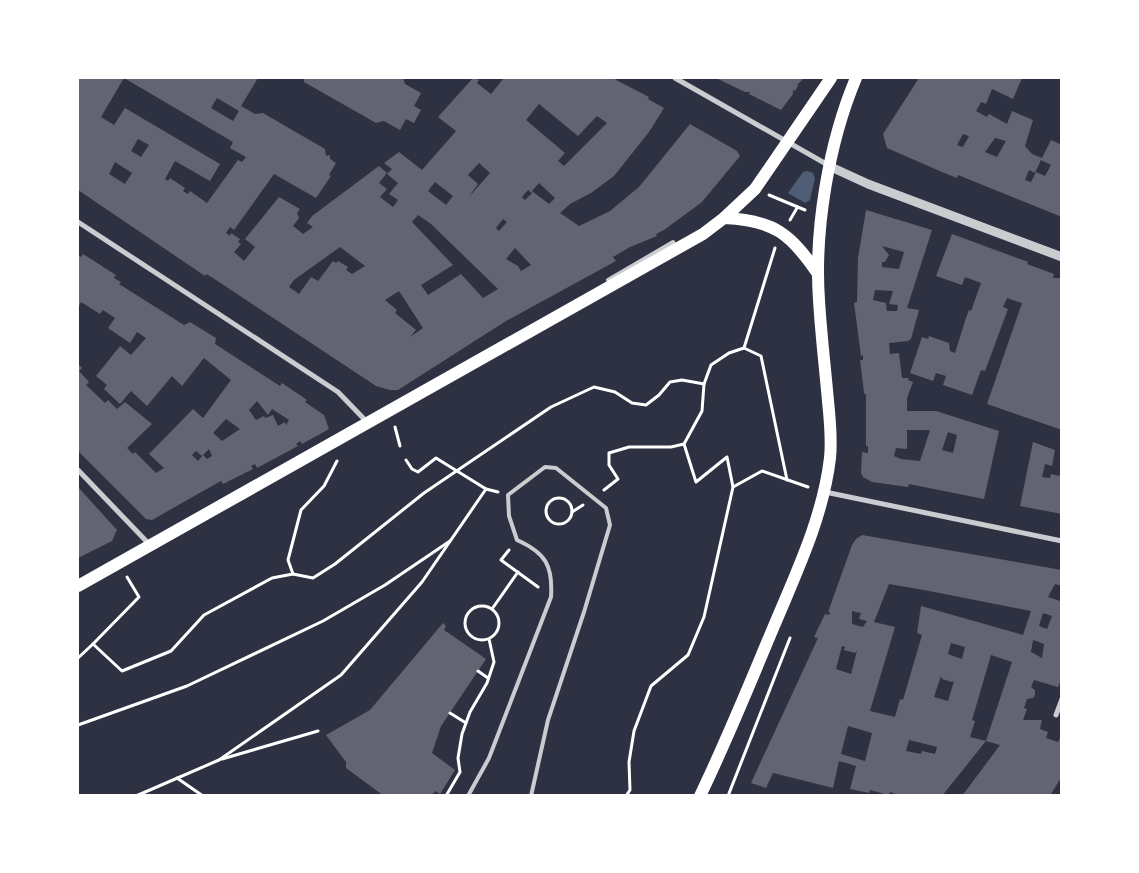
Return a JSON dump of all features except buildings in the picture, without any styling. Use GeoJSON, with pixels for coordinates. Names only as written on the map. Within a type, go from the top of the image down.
{"type":"FeatureCollection","features":[{"type":"Feature","properties":{"kind":"main road"},"geometry":{"type":"LineString","coordinates":[[78,586],[367,422],[678,250],[724,218],[755,188],[788,143],[831,78]]}},
{"type":"Feature","properties":{"kind":"main road"},"geometry":{"type":"LineString","coordinates":[[700,796],[719,757],[806,548],[825,492],[830,456],[830,428],[818,274],[822,217],[839,122],[856,78]]}},
{"type":"Feature","properties":{"kind":"main road"},"geometry":{"type":"LineString","coordinates":[[724,218],[759,222],[783,232],[796,244],[818,274]]}},
{"type":"Feature","properties":{"kind":"street"},"geometry":{"type":"LineString","coordinates":[[675,78],[831,167],[868,184],[1062,256]]}},
{"type":"Feature","properties":{"kind":"street"},"geometry":{"type":"LineString","coordinates":[[78,222],[332,388],[358,410],[367,422]]}},
{"type":"Feature","properties":{"kind":"street"},"geometry":{"type":"LineString","coordinates":[[78,470],[151,545]]}},
{"type":"Feature","properties":{"kind":"street"},"geometry":{"type":"LineString","coordinates":[[825,492],[1062,541]]}},
{"type":"Feature","properties":{"kind":"street"},"geometry":{"type":"LineString","coordinates":[[1056,715],[1062,699]]}},
{"type":"Feature","properties":{"kind":"lane"},"geometry":{"type":"LineString","coordinates":[[608,280],[673,242],[678,250]]}},
{"type":"Feature","properties":{"kind":"lane"},"geometry":{"type":"LineString","coordinates":[[468,796],[489,758],[551,597],[552,579],[547,561],[535,548],[518,540],[513,533],[509,516],[508,495],[544,467],[556,468],[606,508],[610,525],[584,612],[548,720],[531,796]]}},
{"type":"Feature","properties":{"kind":"path"},"geometry":{"type":"LineString","coordinates":[[755,188],[797,208]]}},
{"type":"Feature","properties":{"kind":"path"},"geometry":{"type":"LineString","coordinates":[[744,348],[753,325],[757,300],[770,258]]}},
{"type":"Feature","properties":{"kind":"path"},"geometry":{"type":"LineString","coordinates":[[626,796],[630,790],[629,762],[634,731],[652,686],[688,655],[704,617],[733,487],[727,457],[696,482],[684,444],[702,411],[704,384],[711,365],[729,352],[744,348],[761,356],[787,480]]}},
{"type":"Feature","properties":{"kind":"path"},"geometry":{"type":"LineString","coordinates":[[93,644],[122,671],[171,651],[204,615],[272,578],[293,574],[313,578],[334,564],[424,494],[551,408],[594,387],[615,392],[632,403],[646,405],[659,395],[670,382],[682,380],[704,384]]}},
{"type":"Feature","properties":{"kind":"path"},"geometry":{"type":"LineString","coordinates":[[293,574],[288,560],[301,510],[324,486],[354,430]]}},
{"type":"Feature","properties":{"kind":"path"},"geometry":{"type":"LineString","coordinates":[[605,489],[618,479],[609,465],[609,453],[629,447],[670,447],[684,444]]}},
{"type":"Feature","properties":{"kind":"path"},"geometry":{"type":"LineString","coordinates":[[406,460],[412,469],[418,472],[436,458],[486,489],[508,495]]}},
{"type":"Feature","properties":{"kind":"path"},"geometry":{"type":"LineString","coordinates":[[733,487],[762,471],[797,484]]}},
{"type":"Feature","properties":{"kind":"path"},"geometry":{"type":"LineString","coordinates":[[219,760],[340,675],[422,582],[486,489]]}},
{"type":"Feature","properties":{"kind":"path"},"geometry":{"type":"LineString","coordinates":[[555,498],[563,498],[572,508],[571,516],[566,522],[553,522],[548,516],[548,504],[555,498]]}},
{"type":"Feature","properties":{"kind":"path"},"geometry":{"type":"LineString","coordinates":[[78,725],[187,686],[323,621],[385,584],[452,539]]}},
{"type":"Feature","properties":{"kind":"path"},"geometry":{"type":"LineString","coordinates":[[505,562],[532,582]]}},
{"type":"Feature","properties":{"kind":"path"},"geometry":{"type":"LineString","coordinates":[[78,658],[139,597],[119,563]]}},
{"type":"Feature","properties":{"kind":"path"},"geometry":{"type":"LineString","coordinates":[[492,609],[518,572]]}},
{"type":"Feature","properties":{"kind":"path"},"geometry":{"type":"LineString","coordinates":[[484,606],[492,609],[499,620],[499,627],[489,638],[482,640],[468,633],[466,618],[476,607],[484,606]]}},
{"type":"Feature","properties":{"kind":"path"},"geometry":{"type":"LineString","coordinates":[[446,796],[460,772],[458,758],[466,723],[494,662],[489,638]]}},
{"type":"Feature","properties":{"kind":"path"},"geometry":{"type":"LineString","coordinates":[[478,671],[488,678]]}},
{"type":"Feature","properties":{"kind":"path"},"geometry":{"type":"LineString","coordinates":[[450,713],[466,723]]}},
{"type":"Feature","properties":{"kind":"path"},"geometry":{"type":"LineString","coordinates":[[136,796],[219,760],[318,731]]}},
{"type":"Feature","properties":{"kind":"path"},"geometry":{"type":"LineString","coordinates":[[176,778],[203,796]]}},
{"type":"Feature","properties":{"kind":"water"},"geometry":{"type":"Polygon","coordinates":[[[803,172],[813,173],[815,178],[810,200],[805,203],[788,193],[803,172]]]}}]}
